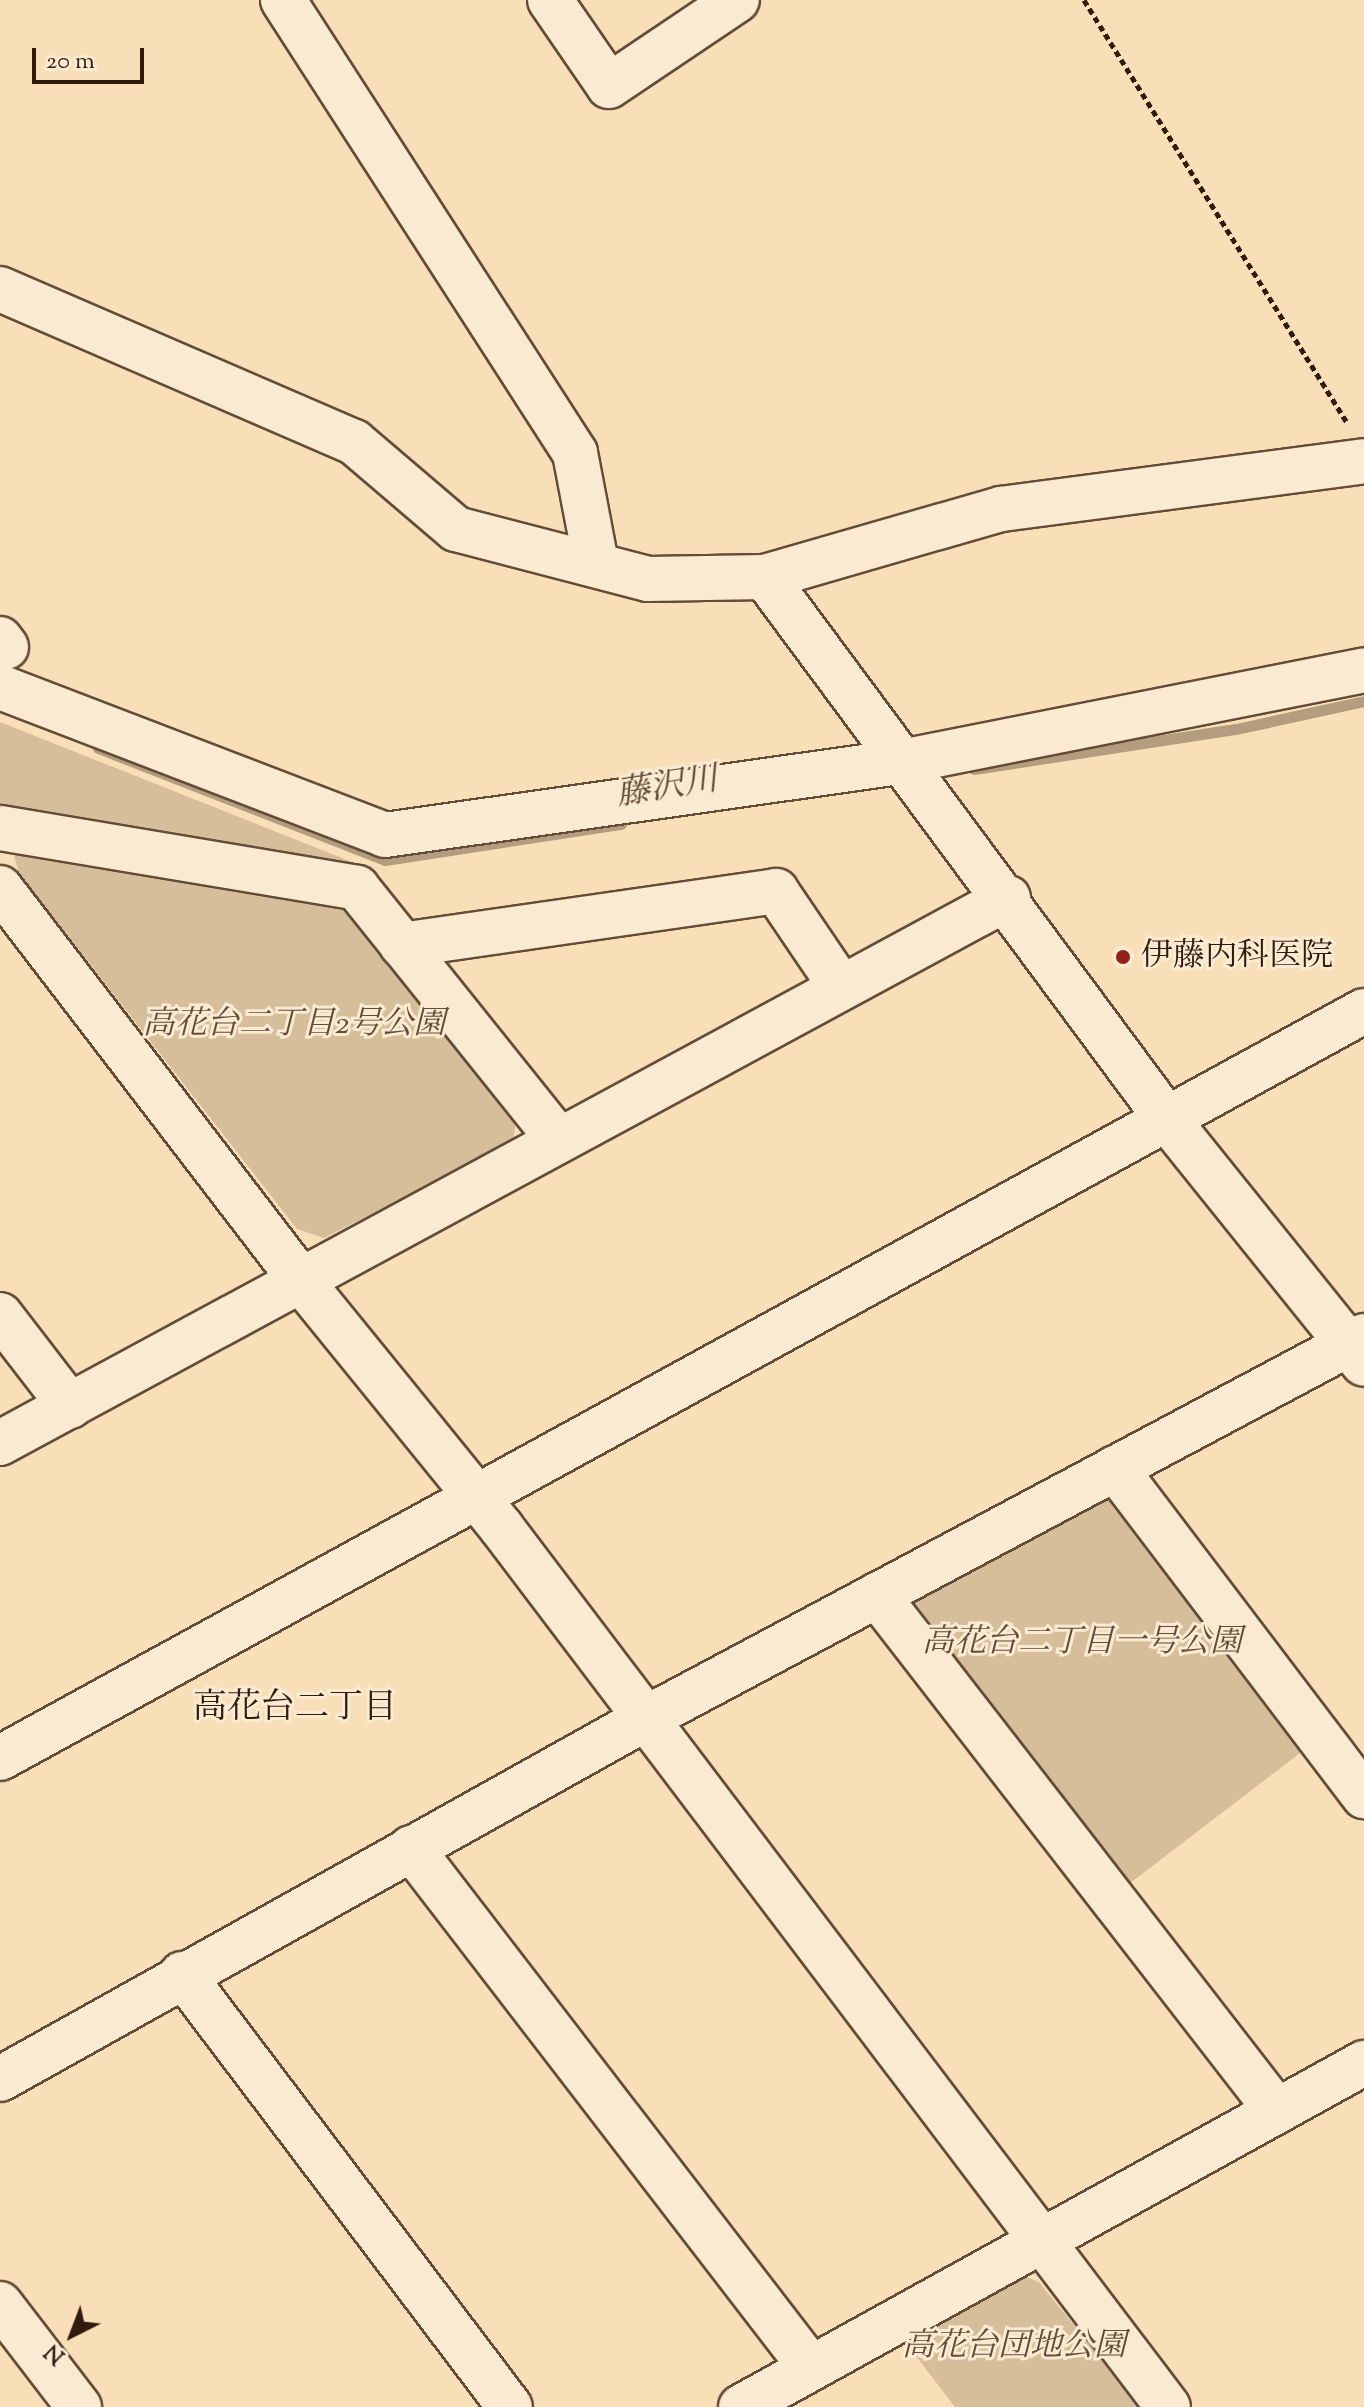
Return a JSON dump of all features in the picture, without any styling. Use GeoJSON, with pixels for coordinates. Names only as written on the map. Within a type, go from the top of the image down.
{"type":"FeatureCollection","features":[{"type":"Feature","properties":{"kind":"street"},"geometry":{"type":"LineString","coordinates":[[283,0],[575,453],[596,563]]}},
{"type":"Feature","properties":{"kind":"street"},"geometry":{"type":"LineString","coordinates":[[550,0],[609,86],[737,0]]}},
{"type":"Feature","properties":{"kind":"street"},"geometry":{"type":"LineString","coordinates":[[0,289],[354,442],[456,529],[648,579],[765,577],[1001,509],[1360,449]]}},
{"type":"Feature","properties":{"kind":"street"},"geometry":{"type":"LineString","coordinates":[[0,2079],[182,1974],[643,1720],[1115,1468],[1359,1348],[1167,1119],[1008,898],[765,577]]}},
{"type":"Feature","properties":{"kind":"street"},"geometry":{"type":"LineString","coordinates":[[2,658],[385,835],[906,761],[1364,670]]}},
{"type":"Feature","properties":{"kind":"street"},"geometry":{"type":"LineString","coordinates":[[0,828],[357,888],[557,1138]]}},
{"type":"Feature","properties":{"kind":"street"},"geometry":{"type":"LineString","coordinates":[[0,888],[302,1282],[478,1499],[1168,2407]]}},
{"type":"Feature","properties":{"kind":"street"},"geometry":{"type":"LineString","coordinates":[[402,945],[776,891],[841,987]]}},
{"type":"Feature","properties":{"kind":"street"},"geometry":{"type":"LineString","coordinates":[[0,1443],[302,1282],[557,1138],[1008,898]]}},
{"type":"Feature","properties":{"kind":"street"},"geometry":{"type":"LineString","coordinates":[[0,1758],[478,1499],[1364,1011]]}},
{"type":"Feature","properties":{"kind":"street"},"geometry":{"type":"LineString","coordinates":[[0,1315],[70,1406]]}},
{"type":"Feature","properties":{"kind":"street"},"geometry":{"type":"LineString","coordinates":[[1115,1468],[1364,1796]]}},
{"type":"Feature","properties":{"kind":"street"},"geometry":{"type":"LineString","coordinates":[[877,1595],[1277,2111]]}},
{"type":"Feature","properties":{"kind":"street"},"geometry":{"type":"LineString","coordinates":[[411,1848],[811,2368]]}},
{"type":"Feature","properties":{"kind":"street"},"geometry":{"type":"LineString","coordinates":[[182,1974],[510,2407]]}},
{"type":"Feature","properties":{"kind":"street"},"geometry":{"type":"LineString","coordinates":[[741,2407],[1364,2063]]}},
{"type":"Feature","properties":{"kind":"street"},"geometry":{"type":"LineString","coordinates":[[0,2304],[79,2407]]}},
{"type":"Feature","properties":{"kind":"path"},"geometry":{"type":"LineString","coordinates":[[1084,0],[1360,449]]}},
{"type":"Feature","properties":{"kind":"green space"},"geometry":{"type":"Polygon","coordinates":[[[0,722],[357,864],[357,874],[0,811],[0,722]]]}},
{"type":"Feature","properties":{"kind":"green space","name":"高花台二丁目2号公園"},"geometry":{"type":"Polygon","coordinates":[[[26,849],[349,899],[516,1119],[513,1142],[324,1238],[297,1229],[19,873],[14,856],[26,849]]]}},
{"type":"Feature","properties":{"kind":"green space","name":"高花台二丁目一号公園"},"geometry":{"type":"Polygon","coordinates":[[[1096,1492],[1115,1495],[1308,1747],[1125,1887],[913,1614],[913,1597],[1096,1492]]]}},
{"type":"Feature","properties":{"kind":"green space","name":"高花台団地公園"},"geometry":{"type":"Polygon","coordinates":[[[1021,2275],[1039,2282],[1140,2407],[955,2407],[902,2338],[1021,2275]]]}},
{"type":"Feature","properties":{"kind":"waterway","name":"藤沢川"},"geometry":{"type":"LineString","coordinates":[[974,769],[1236,729],[1364,701]]}},
{"type":"Feature","properties":{"kind":"waterway","name":"藤沢川"},"geometry":{"type":"LineString","coordinates":[[98,748],[385,860],[621,824]]}},
{"type":"Feature","properties":{"kind":"place","name":"伊藤内科医院"},"geometry":{"type":"Point","coordinates":[1123,957]}},
{"type":"Feature","properties":{"kind":"district","name":"高花台二丁目"},"geometry":{"type":"Point","coordinates":[295,1709]}}]}
